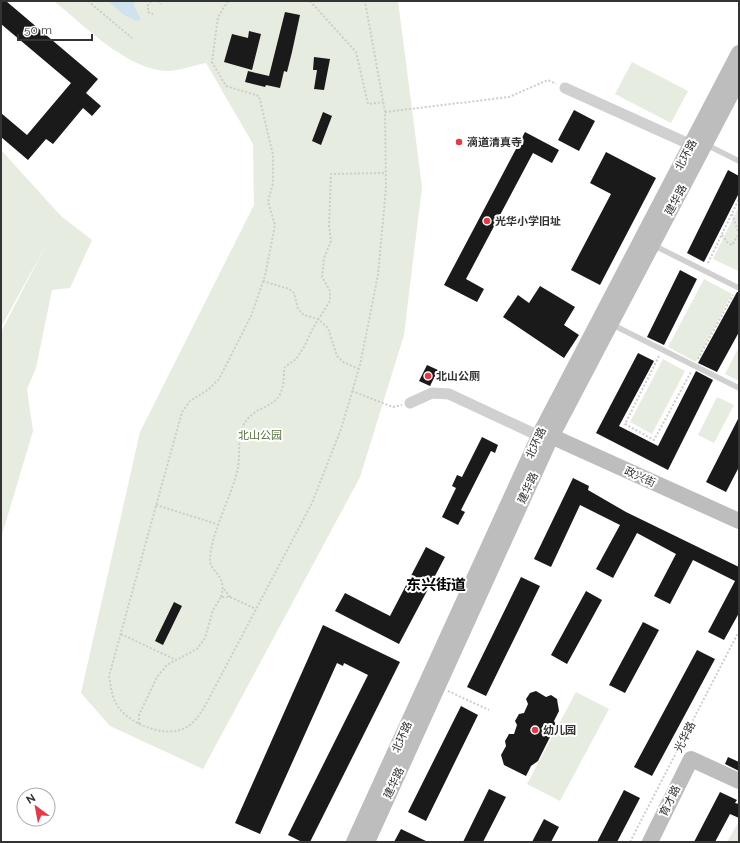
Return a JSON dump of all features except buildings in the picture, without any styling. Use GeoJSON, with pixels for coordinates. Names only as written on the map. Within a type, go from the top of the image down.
{"type":"FeatureCollection","features":[{"type":"Feature","properties":{"kind":"street","name":"北环路"},"geometry":{"type":"LineString","coordinates":[[354,842],[544,435],[700,146],[739,53]]}},
{"type":"Feature","properties":{"kind":"street"},"geometry":{"type":"LineString","coordinates":[[565,88],[700,146],[739,79]]}},
{"type":"Feature","properties":{"kind":"street","name":"建华路"},"geometry":{"type":"LineString","coordinates":[[367,842],[438,686],[544,435],[611,324],[647,243]]}},
{"type":"Feature","properties":{"kind":"street"},"geometry":{"type":"LineString","coordinates":[[410,403],[432,393],[449,394],[544,435]]}},
{"type":"Feature","properties":{"kind":"street","name":"政兴街"},"geometry":{"type":"LineString","coordinates":[[544,435],[739,521]]}},
{"type":"Feature","properties":{"kind":"street","name":"育才路"},"geometry":{"type":"LineString","coordinates":[[650,842],[691,759],[739,781]]}},
{"type":"Feature","properties":{"kind":"lane"},"geometry":{"type":"LineString","coordinates":[[700,146],[739,161]]}},
{"type":"Feature","properties":{"kind":"lane"},"geometry":{"type":"LineString","coordinates":[[647,243],[739,288]]}},
{"type":"Feature","properties":{"kind":"lane"},"geometry":{"type":"LineString","coordinates":[[611,324],[739,388]]}},
{"type":"Feature","properties":{"kind":"path"},"geometry":{"type":"LineString","coordinates":[[88,1],[132,38]]}},
{"type":"Feature","properties":{"kind":"path"},"geometry":{"type":"LineString","coordinates":[[151,1],[148,5],[148,12],[153,14]]}},
{"type":"Feature","properties":{"kind":"path"},"geometry":{"type":"LineString","coordinates":[[158,1],[162,4]]}},
{"type":"Feature","properties":{"kind":"path"},"geometry":{"type":"LineString","coordinates":[[228,1],[218,17],[212,62],[226,86],[259,96],[273,155],[273,183],[268,202],[275,226],[263,281],[251,316],[219,379],[209,389],[190,401],[182,412],[109,676],[111,692],[120,709],[139,724],[162,732],[185,728],[198,718],[312,503],[341,429],[359,369],[378,275],[386,173],[385,112],[365,1]]}},
{"type":"Feature","properties":{"kind":"path"},"geometry":{"type":"LineString","coordinates":[[310,1],[356,52],[368,104],[383,102]]}},
{"type":"Feature","properties":{"kind":"path"},"geometry":{"type":"LineString","coordinates":[[385,112],[509,97],[548,80],[565,88]]}},
{"type":"Feature","properties":{"kind":"path"},"geometry":{"type":"LineString","coordinates":[[230,597],[224,589],[221,578],[210,559],[213,543],[238,469],[242,429],[248,417],[256,410],[273,403],[276,400],[281,392],[284,368],[296,359],[304,347],[318,319],[330,301],[330,291],[322,277],[324,258],[331,241],[329,226],[330,174],[386,173]]}},
{"type":"Feature","properties":{"kind":"path"},"geometry":{"type":"LineString","coordinates":[[708,263],[739,199]]}},
{"type":"Feature","properties":{"kind":"path"},"geometry":{"type":"LineString","coordinates":[[722,235],[727,242],[732,245],[739,234],[732,214]]}},
{"type":"Feature","properties":{"kind":"path"},"geometry":{"type":"LineString","coordinates":[[263,281],[294,292],[298,309],[304,315],[318,319],[328,328],[337,356],[343,362],[359,369]]}},
{"type":"Feature","properties":{"kind":"path"},"geometry":{"type":"LineString","coordinates":[[663,350],[625,424],[654,440],[733,295]]}},
{"type":"Feature","properties":{"kind":"path"},"geometry":{"type":"LineString","coordinates":[[352,391],[393,407],[410,403]]}},
{"type":"Feature","properties":{"kind":"path"},"geometry":{"type":"LineString","coordinates":[[156,505],[220,525]]}},
{"type":"Feature","properties":{"kind":"path"},"geometry":{"type":"LineString","coordinates":[[139,724],[139,716],[157,677],[167,665],[197,649],[204,638],[213,610],[224,589]]}},
{"type":"Feature","properties":{"kind":"path"},"geometry":{"type":"LineString","coordinates":[[221,597],[230,597],[256,609]]}},
{"type":"Feature","properties":{"kind":"path","name":"光华路"},"geometry":{"type":"LineString","coordinates":[[630,842],[739,631]]}},
{"type":"Feature","properties":{"kind":"path"},"geometry":{"type":"LineString","coordinates":[[120,634],[176,660]]}},
{"type":"Feature","properties":{"kind":"path"},"geometry":{"type":"LineString","coordinates":[[438,686],[489,710]]}},
{"type":"Feature","properties":{"kind":"green space","name":"北山公园"},"geometry":{"type":"Polygon","coordinates":[[[54,1],[398,1],[422,187],[404,335],[360,477],[203,769],[110,726],[81,693],[140,432],[254,205],[253,144],[206,63],[167,71],[136,63],[107,45],[54,1]]]}},
{"type":"Feature","properties":{"kind":"green space"},"geometry":{"type":"Polygon","coordinates":[[[632,62],[688,91],[671,123],[615,94],[632,62]]]}},
{"type":"Feature","properties":{"kind":"green space"},"geometry":{"type":"Polygon","coordinates":[[[1,150],[61,216],[92,240],[70,288],[52,290],[36,368],[27,389],[33,431],[1,538],[1,332],[46,245],[1,327],[1,150]]]}},
{"type":"Feature","properties":{"kind":"green space"},"geometry":{"type":"Polygon","coordinates":[[[739,206],[739,269],[738,271],[713,259],[739,206]]]}},
{"type":"Feature","properties":{"kind":"green space"},"geometry":{"type":"Polygon","coordinates":[[[704,279],[732,294],[696,362],[668,347],[704,279]]]}},
{"type":"Feature","properties":{"kind":"green space"},"geometry":{"type":"Polygon","coordinates":[[[739,347],[739,381],[725,374],[739,347]]]}},
{"type":"Feature","properties":{"kind":"green space"},"geometry":{"type":"Polygon","coordinates":[[[663,359],[685,371],[652,434],[630,422],[663,359]]]}},
{"type":"Feature","properties":{"kind":"green space"},"geometry":{"type":"Polygon","coordinates":[[[717,397],[734,405],[714,443],[698,435],[717,397]]]}},
{"type":"Feature","properties":{"kind":"green space"},"geometry":{"type":"Polygon","coordinates":[[[576,692],[609,709],[560,801],[527,784],[576,692]]]}},
{"type":"Feature","properties":{"kind":"green space"},"geometry":{"type":"Polygon","coordinates":[[[738,823],[739,842],[727,842],[738,823]]]}},
{"type":"Feature","properties":{"kind":"water"},"geometry":{"type":"Polygon","coordinates":[[[108,1],[135,2],[134,6],[141,19],[136,21],[124,15],[108,1]]]}},
{"type":"Feature","properties":{"kind":"place","name":"滴道清真寺"},"geometry":{"type":"Point","coordinates":[459,142]}},
{"type":"Feature","properties":{"kind":"place","name":"光华小学旧址"},"geometry":{"type":"Point","coordinates":[487,221]}},
{"type":"Feature","properties":{"kind":"place","name":"北山公厕"},"geometry":{"type":"Point","coordinates":[428,376]}},
{"type":"Feature","properties":{"kind":"place","name":"幼儿园"},"geometry":{"type":"Point","coordinates":[535,730]}},
{"type":"Feature","properties":{"kind":"district","name":"东兴街道"},"geometry":{"type":"Point","coordinates":[436,585]}}]}
